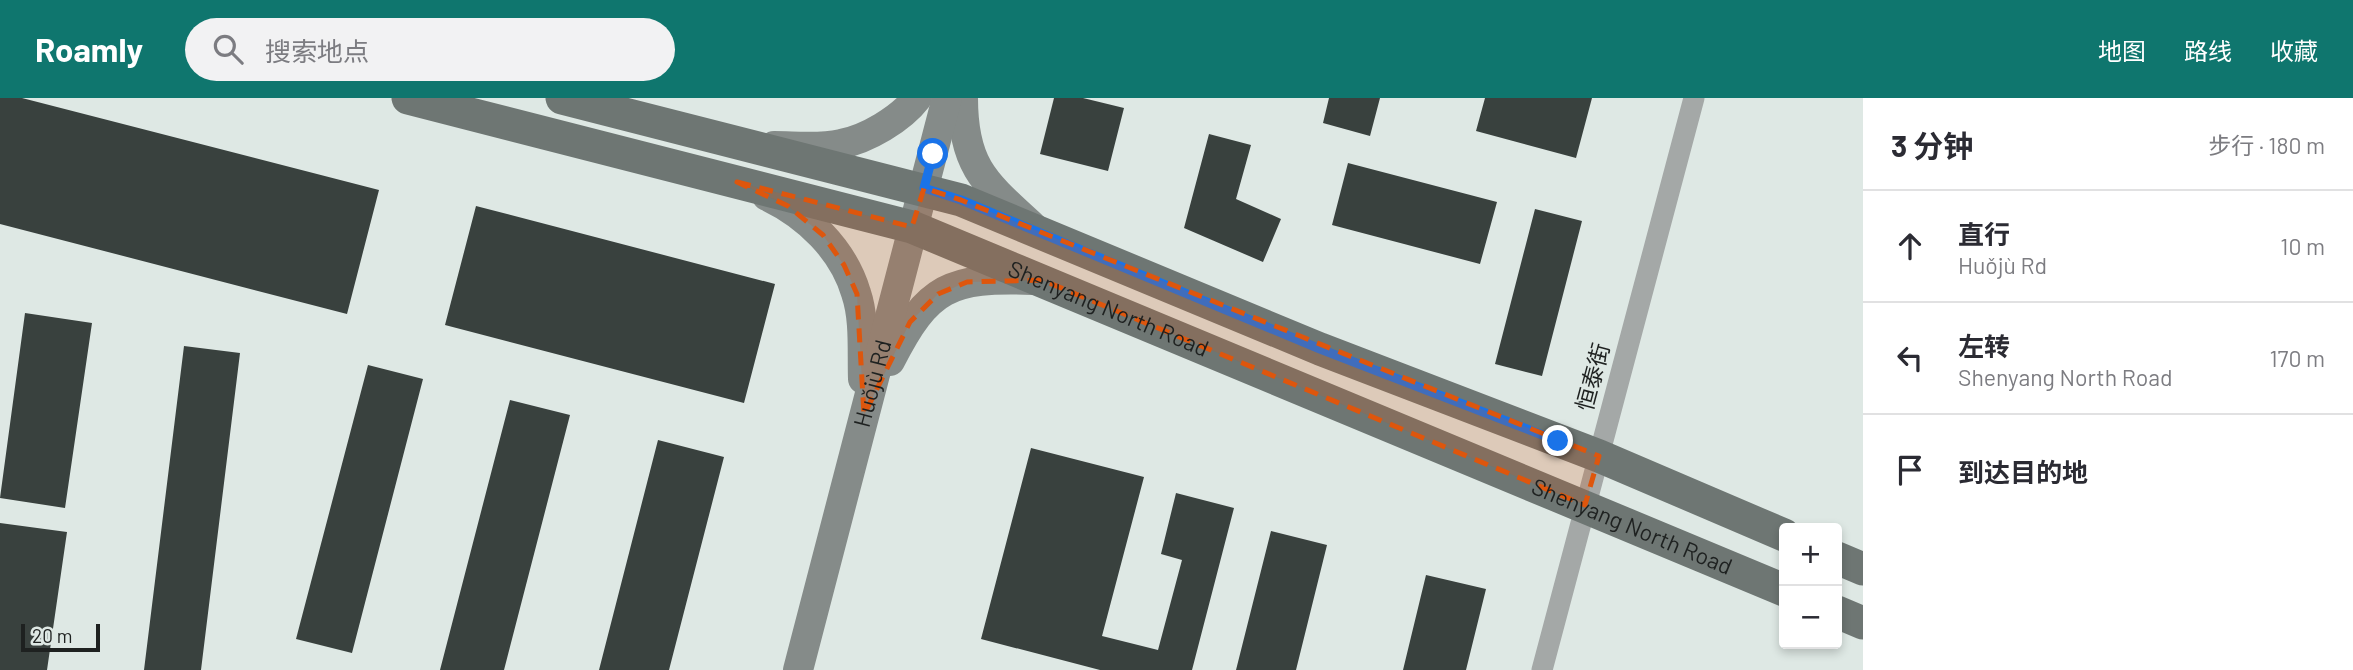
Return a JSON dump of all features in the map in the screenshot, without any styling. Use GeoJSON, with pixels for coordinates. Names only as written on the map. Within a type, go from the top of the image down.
{"type":"FeatureCollection","features":[{"type":"Feature","properties":{"kind":"main road","name":"Shenyang North Road"},"geometry":{"type":"LineString","coordinates":[[408,98],[912,227],[1779,588]]}},
{"type":"Feature","properties":{"kind":"main road","name":"Shenyang North Road"},"geometry":{"type":"LineString","coordinates":[[562,98],[745,147],[924,188],[1038,232],[1320,349],[1599,456],[1779,533]]}},
{"type":"Feature","properties":{"kind":"main road"},"geometry":{"type":"LineString","coordinates":[[745,147],[841,144],[873,131],[910,107],[916,98]]}},
{"type":"Feature","properties":{"kind":"main road","name":"Huǒjù Rd"},"geometry":{"type":"LineString","coordinates":[[798,670],[947,98]]}},
{"type":"Feature","properties":{"kind":"main road"},"geometry":{"type":"LineString","coordinates":[[963,98],[963,130],[970,155],[986,184],[1038,232]]}},
{"type":"Feature","properties":{"kind":"main road"},"geometry":{"type":"LineString","coordinates":[[737,182],[788,206],[823,235],[844,265],[857,294],[862,334],[864,415]]}},
{"type":"Feature","properties":{"kind":"main road"},"geometry":{"type":"LineString","coordinates":[[864,415],[910,322],[938,294],[967,282],[1042,280]]}},
{"type":"Feature","properties":{"kind":"main road"},"geometry":{"type":"LineString","coordinates":[[1842,560],[1863,569]]}},
{"type":"Feature","properties":{"kind":"main road"},"geometry":{"type":"LineString","coordinates":[[1842,614],[1863,623]]}},
{"type":"Feature","properties":{"kind":"street","name":"恒泰街"},"geometry":{"type":"LineString","coordinates":[[1542,670],[1694,98]]}},
{"type":"Feature","properties":{"kind":"highlighted area"},"geometry":{"type":"Polygon","coordinates":[[[737,182],[912,227],[924,188],[961,200],[1599,456],[1585,505],[1042,280],[967,282],[938,294],[910,322],[864,415],[857,294],[844,265],[823,235],[788,206],[737,182]]]}},
{"type":"Feature","properties":{"kind":"building"},"geometry":{"type":"Polygon","coordinates":[[[0,98],[22,98],[379,190],[347,314],[0,224],[0,98]]]}},
{"type":"Feature","properties":{"kind":"building"},"geometry":{"type":"Polygon","coordinates":[[[1054,98],[1083,98],[1124,108],[1108,171],[1040,154],[1054,98]]]}},
{"type":"Feature","properties":{"kind":"building"},"geometry":{"type":"Polygon","coordinates":[[[1329,98],[1380,98],[1370,136],[1323,123],[1329,98]]]}},
{"type":"Feature","properties":{"kind":"building"},"geometry":{"type":"Polygon","coordinates":[[[1485,98],[1592,98],[1576,158],[1476,131],[1485,98]]]}},
{"type":"Feature","properties":{"kind":"building"},"geometry":{"type":"Polygon","coordinates":[[[1209,134],[1251,145],[1236,199],[1281,219],[1263,262],[1184,228],[1209,134]]]}},
{"type":"Feature","properties":{"kind":"building"},"geometry":{"type":"Polygon","coordinates":[[[1348,163],[1497,202],[1480,264],[1332,225],[1348,163]]]}},
{"type":"Feature","properties":{"kind":"building"},"geometry":{"type":"Polygon","coordinates":[[[476,206],[775,284],[744,403],[445,325],[476,206]]]}},
{"type":"Feature","properties":{"kind":"building"},"geometry":{"type":"Polygon","coordinates":[[[1535,209],[1582,221],[1542,376],[1495,364],[1535,209]]]}},
{"type":"Feature","properties":{"kind":"building"},"geometry":{"type":"Polygon","coordinates":[[[25,313],[92,323],[65,508],[0,498],[25,313]]]}},
{"type":"Feature","properties":{"kind":"building"},"geometry":{"type":"Polygon","coordinates":[[[184,346],[240,353],[201,670],[144,670],[184,346]]]}},
{"type":"Feature","properties":{"kind":"building"},"geometry":{"type":"Polygon","coordinates":[[[368,365],[423,379],[352,653],[296,639],[368,365]]]}},
{"type":"Feature","properties":{"kind":"building"},"geometry":{"type":"Polygon","coordinates":[[[510,400],[570,415],[504,670],[440,670],[510,400]]]}},
{"type":"Feature","properties":{"kind":"building"},"geometry":{"type":"Polygon","coordinates":[[[658,440],[724,457],[669,670],[599,670],[658,440]]]}},
{"type":"Feature","properties":{"kind":"building"},"geometry":{"type":"Polygon","coordinates":[[[1031,448],[1144,477],[1102,636],[1158,650],[1182,560],[1161,554],[1176,493],[1234,508],[1192,670],[1100,670],[981,639],[1031,448]]]}},
{"type":"Feature","properties":{"kind":"building"},"geometry":{"type":"Polygon","coordinates":[[[0,523],[67,532],[47,670],[0,670],[0,523]]]}},
{"type":"Feature","properties":{"kind":"building"},"geometry":{"type":"Polygon","coordinates":[[[1271,531],[1327,545],[1296,670],[1236,670],[1271,531]]]}},
{"type":"Feature","properties":{"kind":"building"},"geometry":{"type":"Polygon","coordinates":[[[1426,575],[1486,589],[1466,670],[1403,670],[1426,575]]]}},
{"type":"Feature","properties":{"kind":"route"},"geometry":{"type":"LineString","coordinates":[[933,154],[924,188],[961,200],[1320,349],[1558,441]]}}]}
